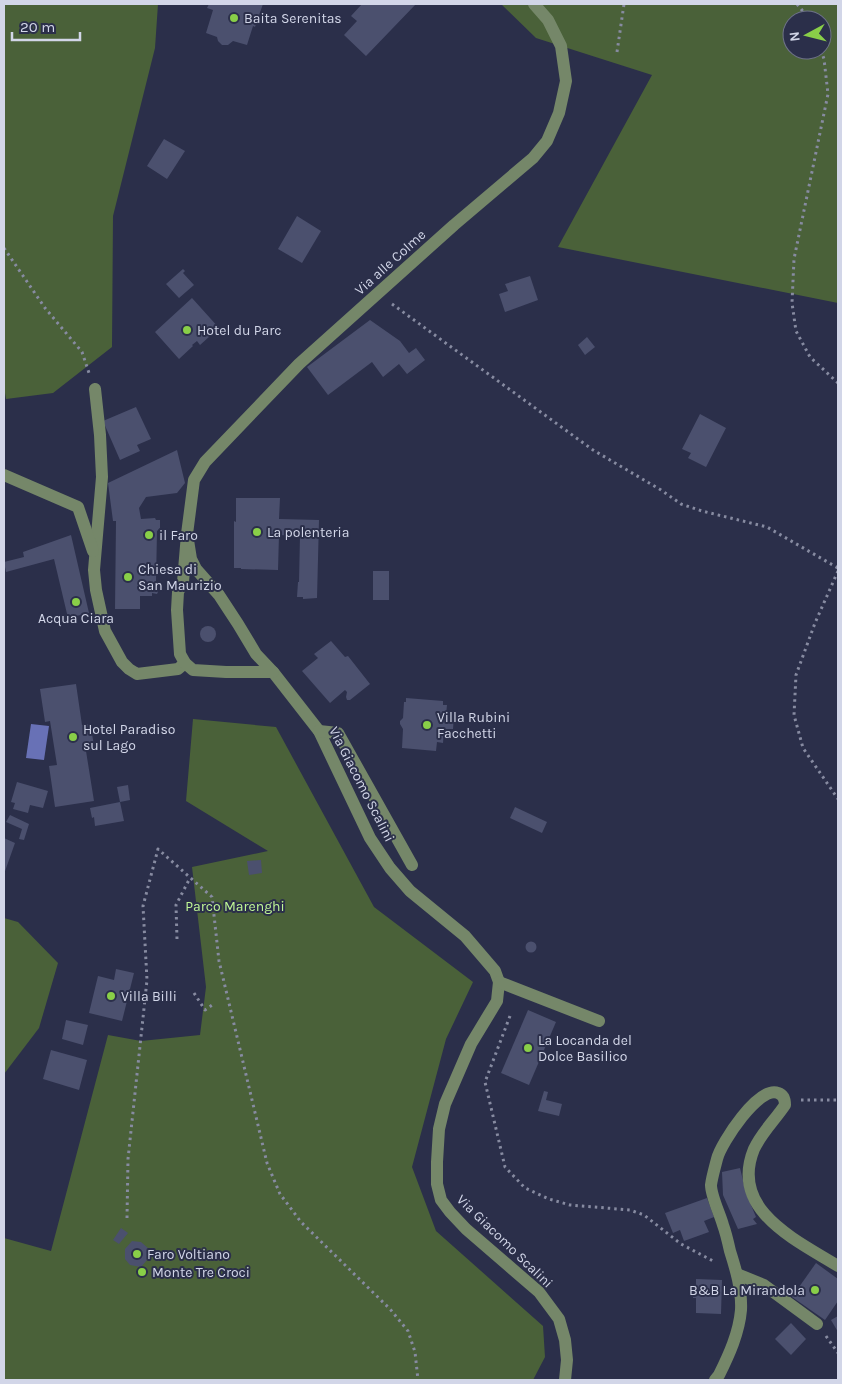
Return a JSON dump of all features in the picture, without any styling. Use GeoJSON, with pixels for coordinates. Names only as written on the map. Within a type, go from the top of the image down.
{"type":"FeatureCollection","features":[{"type":"Feature","properties":{"kind":"street","name":"Via alle Colme"},"geometry":{"type":"LineString","coordinates":[[185,664],[180,654],[177,610],[178,592],[183,582],[194,480],[205,462],[299,364],[454,225],[533,158],[547,140],[559,113],[566,81],[561,46],[548,20],[534,4]]}},
{"type":"Feature","properties":{"kind":"street"},"geometry":{"type":"LineString","coordinates":[[95,389],[102,477],[94,570],[95,584],[105,631],[122,662],[137,674],[178,669],[185,664],[194,670],[273,672]]}},
{"type":"Feature","properties":{"kind":"street"},"geometry":{"type":"LineString","coordinates":[[4,475],[78,507],[95,557]]}},
{"type":"Feature","properties":{"kind":"street","name":"Via alle Colme"},"geometry":{"type":"LineString","coordinates":[[187,534],[191,559],[196,569],[206,578]]}},
{"type":"Feature","properties":{"kind":"street"},"geometry":{"type":"LineString","coordinates":[[183,582],[193,578],[206,578]]}},
{"type":"Feature","properties":{"kind":"street","name":"Via Giacomo Scalini"},"geometry":{"type":"LineString","coordinates":[[206,578],[220,595],[256,654],[273,672],[319,731],[370,838],[390,868],[410,891],[465,936],[495,971],[499,982],[497,1001],[471,1044],[445,1104],[439,1129],[437,1184],[441,1200],[450,1212],[466,1229],[539,1292],[559,1319],[566,1340],[565,1380]]}},
{"type":"Feature","properties":{"kind":"street"},"geometry":{"type":"LineString","coordinates":[[319,731],[338,733],[412,865]]}},
{"type":"Feature","properties":{"kind":"street"},"geometry":{"type":"LineString","coordinates":[[499,982],[599,1021]]}},
{"type":"Feature","properties":{"kind":"street"},"geometry":{"type":"LineString","coordinates":[[715,1380],[719,1375],[737,1332],[741,1312],[741,1297],[737,1274],[711,1185],[717,1156],[725,1141],[744,1114],[756,1101],[768,1094],[776,1092],[783,1096],[785,1105],[766,1129],[754,1150],[748,1173],[753,1196],[766,1216],[798,1241],[838,1266]]}},
{"type":"Feature","properties":{"kind":"street"},"geometry":{"type":"LineString","coordinates":[[737,1274],[764,1285],[817,1324]]}},
{"type":"Feature","properties":{"kind":"path"},"geometry":{"type":"LineString","coordinates":[[617,52],[624,4]]}},
{"type":"Feature","properties":{"kind":"path"},"geometry":{"type":"LineString","coordinates":[[824,60],[828,94],[794,259],[792,303],[796,331],[810,357],[838,383]]}},
{"type":"Feature","properties":{"kind":"path"},"geometry":{"type":"LineString","coordinates":[[4,248],[45,308],[82,352],[95,389]]}},
{"type":"Feature","properties":{"kind":"path"},"geometry":{"type":"LineString","coordinates":[[377,294],[592,450],[661,490],[681,504],[767,527],[838,570],[815,623],[796,675],[794,715],[804,748],[838,799]]}},
{"type":"Feature","properties":{"kind":"path"},"geometry":{"type":"LineString","coordinates":[[127,1218],[128,1158],[147,980],[143,906],[158,849],[212,897],[219,961],[267,1163],[280,1194],[301,1222],[390,1309],[408,1331],[415,1352],[418,1380]]}},
{"type":"Feature","properties":{"kind":"path"},"geometry":{"type":"LineString","coordinates":[[177,939],[176,905],[190,878]]}},
{"type":"Feature","properties":{"kind":"path"},"geometry":{"type":"LineString","coordinates":[[194,993],[204,1010],[214,1003]]}},
{"type":"Feature","properties":{"kind":"path"},"geometry":{"type":"LineString","coordinates":[[508,1024],[485,1082],[505,1167],[525,1188],[549,1199],[570,1205],[630,1210],[644,1215],[681,1244],[737,1274]]}},
{"type":"Feature","properties":{"kind":"path"},"geometry":{"type":"LineString","coordinates":[[785,1100],[838,1100]]}},
{"type":"Feature","properties":{"kind":"green space"},"geometry":{"type":"Polygon","coordinates":[[[4,4],[158,4],[155,48],[113,216],[112,347],[53,393],[6,399],[4,387],[4,4]]]}},
{"type":"Feature","properties":{"kind":"green space"},"geometry":{"type":"Polygon","coordinates":[[[501,4],[838,4],[838,303],[558,247],[652,75],[536,38],[501,4]]]}},
{"type":"Feature","properties":{"kind":"green space","name":"Parco Marenghi"},"geometry":{"type":"Polygon","coordinates":[[[193,719],[276,727],[374,907],[473,982],[446,1039],[412,1167],[436,1231],[543,1326],[545,1357],[533,1380],[4,1380],[4,1238],[51,1251],[108,1035],[141,1041],[200,1035],[206,987],[192,867],[268,851],[186,801],[193,719]]]}},
{"type":"Feature","properties":{"kind":"green space"},"geometry":{"type":"Polygon","coordinates":[[[4,918],[18,922],[58,963],[39,1028],[4,1074],[4,918]]]}},
{"type":"Feature","properties":{"kind":"water"},"geometry":{"type":"Polygon","coordinates":[[[31,724],[49,726],[44,760],[26,758],[31,724]]]}},
{"type":"Feature","properties":{"kind":"building","name":"Baita Serenitas"},"geometry":{"type":"Polygon","coordinates":[[[209,4],[263,4],[247,45],[233,41],[228,45],[222,45],[217,37],[206,33],[213,10],[207,8],[209,4]]]}},
{"type":"Feature","properties":{"kind":"building"},"geometry":{"type":"Polygon","coordinates":[[[362,4],[416,4],[366,56],[344,35],[357,21],[351,16],[362,4]]]}},
{"type":"Feature","properties":{"kind":"building"},"geometry":{"type":"Polygon","coordinates":[[[164,139],[185,151],[167,179],[147,166],[164,139]]]}},
{"type":"Feature","properties":{"kind":"building"},"geometry":{"type":"Polygon","coordinates":[[[297,216],[321,231],[302,263],[278,249],[297,216]]]}},
{"type":"Feature","properties":{"kind":"building"},"geometry":{"type":"Polygon","coordinates":[[[183,269],[185,271],[183,273],[194,285],[179,298],[166,284],[183,269]]]}},
{"type":"Feature","properties":{"kind":"building"},"geometry":{"type":"Polygon","coordinates":[[[530,276],[538,300],[505,312],[499,294],[508,291],[505,284],[530,276]]]}},
{"type":"Feature","properties":{"kind":"building","name":"Hotel du Parc"},"geometry":{"type":"Polygon","coordinates":[[[192,298],[219,328],[200,345],[197,341],[179,359],[155,332],[192,298]]]}},
{"type":"Feature","properties":{"kind":"building"},"geometry":{"type":"Polygon","coordinates":[[[370,320],[400,341],[409,353],[416,348],[425,360],[407,374],[399,364],[383,377],[372,362],[328,395],[307,367],[370,320]]]}},
{"type":"Feature","properties":{"kind":"building"},"geometry":{"type":"Polygon","coordinates":[[[587,337],[595,347],[585,355],[578,345],[587,337]]]}},
{"type":"Feature","properties":{"kind":"building"},"geometry":{"type":"Polygon","coordinates":[[[136,407],[151,439],[137,445],[140,451],[120,460],[103,421],[136,407]]]}},
{"type":"Feature","properties":{"kind":"building"},"geometry":{"type":"Polygon","coordinates":[[[700,414],[726,428],[706,467],[688,458],[691,453],[682,449],[700,414]]]}},
{"type":"Feature","properties":{"kind":"building"},"geometry":{"type":"Polygon","coordinates":[[[177,450],[185,483],[177,493],[146,497],[139,508],[141,519],[155,518],[160,520],[160,528],[157,531],[156,582],[159,586],[158,592],[157,594],[152,593],[152,596],[140,596],[140,609],[115,609],[116,521],[113,521],[108,483],[177,450]]]}},
{"type":"Feature","properties":{"kind":"building"},"geometry":{"type":"Polygon","coordinates":[[[236,498],[280,498],[279,519],[319,520],[317,598],[303,599],[303,597],[297,597],[300,536],[279,535],[278,570],[234,568],[236,498]]]}},
{"type":"Feature","properties":{"kind":"building"},"geometry":{"type":"Polygon","coordinates":[[[71,535],[89,613],[68,618],[54,559],[6,572],[4,562],[24,557],[23,552],[71,535]]]}},
{"type":"Feature","properties":{"kind":"building"},"geometry":{"type":"Polygon","coordinates":[[[373,571],[389,571],[389,600],[373,600],[373,571]]]}},
{"type":"Feature","properties":{"kind":"building"},"geometry":{"type":"Polygon","coordinates":[[[208,626],[216,634],[208,642],[200,634],[208,626]]]}},
{"type":"Feature","properties":{"kind":"building"},"geometry":{"type":"Polygon","coordinates":[[[331,641],[345,657],[348,656],[370,684],[350,700],[347,700],[347,692],[345,690],[330,703],[302,671],[318,658],[314,654],[331,641]]]}},
{"type":"Feature","properties":{"kind":"building","name":"Hotel Paradiso sul Lago"},"geometry":{"type":"Polygon","coordinates":[[[76,684],[82,725],[90,724],[95,750],[86,751],[94,801],[55,807],[49,766],[57,765],[50,721],[45,722],[40,689],[76,684]]]}},
{"type":"Feature","properties":{"kind":"building","name":"Villa Rubini Facchetti"},"geometry":{"type":"Polygon","coordinates":[[[406,698],[443,701],[443,705],[447,705],[446,715],[454,715],[453,729],[444,729],[443,743],[437,742],[436,751],[402,748],[403,729],[400,721],[403,718],[406,698]]]}},
{"type":"Feature","properties":{"kind":"building"},"geometry":{"type":"Polygon","coordinates":[[[17,782],[48,791],[43,808],[30,805],[28,813],[13,809],[15,803],[11,802],[17,782]]]}},
{"type":"Feature","properties":{"kind":"building"},"geometry":{"type":"Polygon","coordinates":[[[128,785],[130,800],[120,802],[117,787],[128,785]]]}},
{"type":"Feature","properties":{"kind":"building"},"geometry":{"type":"Polygon","coordinates":[[[120,802],[124,821],[95,826],[90,808],[120,802]]]}},
{"type":"Feature","properties":{"kind":"building"},"geometry":{"type":"Polygon","coordinates":[[[515,807],[547,822],[542,833],[510,818],[515,807]]]}},
{"type":"Feature","properties":{"kind":"building"},"geometry":{"type":"Polygon","coordinates":[[[10,815],[29,824],[24,840],[19,839],[22,829],[6,822],[10,815]]]}},
{"type":"Feature","properties":{"kind":"building"},"geometry":{"type":"Polygon","coordinates":[[[4,838],[15,843],[4,874],[4,838]]]}},
{"type":"Feature","properties":{"kind":"building"},"geometry":{"type":"Polygon","coordinates":[[[261,860],[262,873],[249,875],[247,861],[261,860]]]}},
{"type":"Feature","properties":{"kind":"building"},"geometry":{"type":"Polygon","coordinates":[[[529,942],[533,942],[536,947],[535,951],[529,952],[526,949],[526,945],[529,942]]]}},
{"type":"Feature","properties":{"kind":"building","name":"Villa Billi"},"geometry":{"type":"Polygon","coordinates":[[[116,969],[134,973],[122,1021],[89,1013],[98,976],[114,980],[116,969]]]}},
{"type":"Feature","properties":{"kind":"building","name":"La Locanda del Dolce Basilico"},"geometry":{"type":"Polygon","coordinates":[[[528,1010],[556,1022],[529,1085],[501,1073],[528,1010]]]}},
{"type":"Feature","properties":{"kind":"building"},"geometry":{"type":"Polygon","coordinates":[[[66,1020],[88,1025],[83,1045],[62,1039],[66,1020]]]}},
{"type":"Feature","properties":{"kind":"building"},"geometry":{"type":"Polygon","coordinates":[[[51,1050],[87,1060],[79,1090],[43,1079],[51,1050]]]}},
{"type":"Feature","properties":{"kind":"building"},"geometry":{"type":"Polygon","coordinates":[[[544,1091],[548,1092],[546,1100],[562,1104],[559,1116],[538,1111],[544,1091]]]}},
{"type":"Feature","properties":{"kind":"building"},"geometry":{"type":"Polygon","coordinates":[[[740,1168],[746,1193],[756,1217],[753,1219],[757,1224],[738,1229],[723,1195],[722,1172],[740,1168]]]}},
{"type":"Feature","properties":{"kind":"building"},"geometry":{"type":"Polygon","coordinates":[[[707,1198],[714,1217],[704,1221],[709,1232],[684,1241],[680,1230],[673,1233],[665,1213],[707,1198]]]}},
{"type":"Feature","properties":{"kind":"building"},"geometry":{"type":"Polygon","coordinates":[[[121,1228],[128,1233],[119,1244],[113,1240],[121,1228]]]}},
{"type":"Feature","properties":{"kind":"building","name":"Faro Voltiano"},"geometry":{"type":"Polygon","coordinates":[[[132,1241],[141,1242],[149,1249],[148,1259],[141,1267],[130,1265],[125,1259],[125,1249],[132,1241]]]}},
{"type":"Feature","properties":{"kind":"building"},"geometry":{"type":"Polygon","coordinates":[[[816,1263],[838,1279],[838,1301],[825,1320],[792,1297],[816,1263]]]}},
{"type":"Feature","properties":{"kind":"building"},"geometry":{"type":"Polygon","coordinates":[[[696,1279],[722,1280],[721,1314],[696,1313],[696,1298],[693,1298],[693,1289],[696,1289],[696,1279]]]}},
{"type":"Feature","properties":{"kind":"building"},"geometry":{"type":"Polygon","coordinates":[[[838,1316],[838,1332],[831,1320],[838,1316]]]}},
{"type":"Feature","properties":{"kind":"building"},"geometry":{"type":"Polygon","coordinates":[[[791,1323],[806,1339],[791,1355],[775,1339],[791,1323]]]}},
{"type":"Feature","properties":{"kind":"place","name":"Baita Serenitas"},"geometry":{"type":"Point","coordinates":[234,18]}},
{"type":"Feature","properties":{"kind":"place","name":"Hotel du Parc"},"geometry":{"type":"Point","coordinates":[187,330]}},
{"type":"Feature","properties":{"kind":"place","name":"La polenteria"},"geometry":{"type":"Point","coordinates":[257,532]}},
{"type":"Feature","properties":{"kind":"place","name":"il Faro"},"geometry":{"type":"Point","coordinates":[149,535]}},
{"type":"Feature","properties":{"kind":"place","name":"Chiesa di San Maurizio"},"geometry":{"type":"Point","coordinates":[128,577]}},
{"type":"Feature","properties":{"kind":"place","name":"Acqua Ciara"},"geometry":{"type":"Point","coordinates":[76,602]}},
{"type":"Feature","properties":{"kind":"place","name":"Villa Rubini Facchetti"},"geometry":{"type":"Point","coordinates":[427,725]}},
{"type":"Feature","properties":{"kind":"place","name":"Hotel Paradiso sul Lago"},"geometry":{"type":"Point","coordinates":[73,737]}},
{"type":"Feature","properties":{"kind":"place","name":"Villa Billi"},"geometry":{"type":"Point","coordinates":[111,996]}},
{"type":"Feature","properties":{"kind":"place","name":"La Locanda del Dolce Basilico"},"geometry":{"type":"Point","coordinates":[528,1048]}},
{"type":"Feature","properties":{"kind":"place","name":"Faro Voltiano"},"geometry":{"type":"Point","coordinates":[137,1254]}},
{"type":"Feature","properties":{"kind":"place","name":"Monte Tre Croci"},"geometry":{"type":"Point","coordinates":[142,1272]}},
{"type":"Feature","properties":{"kind":"place","name":"B&B La Mirandola"},"geometry":{"type":"Point","coordinates":[815,1290]}}]}
